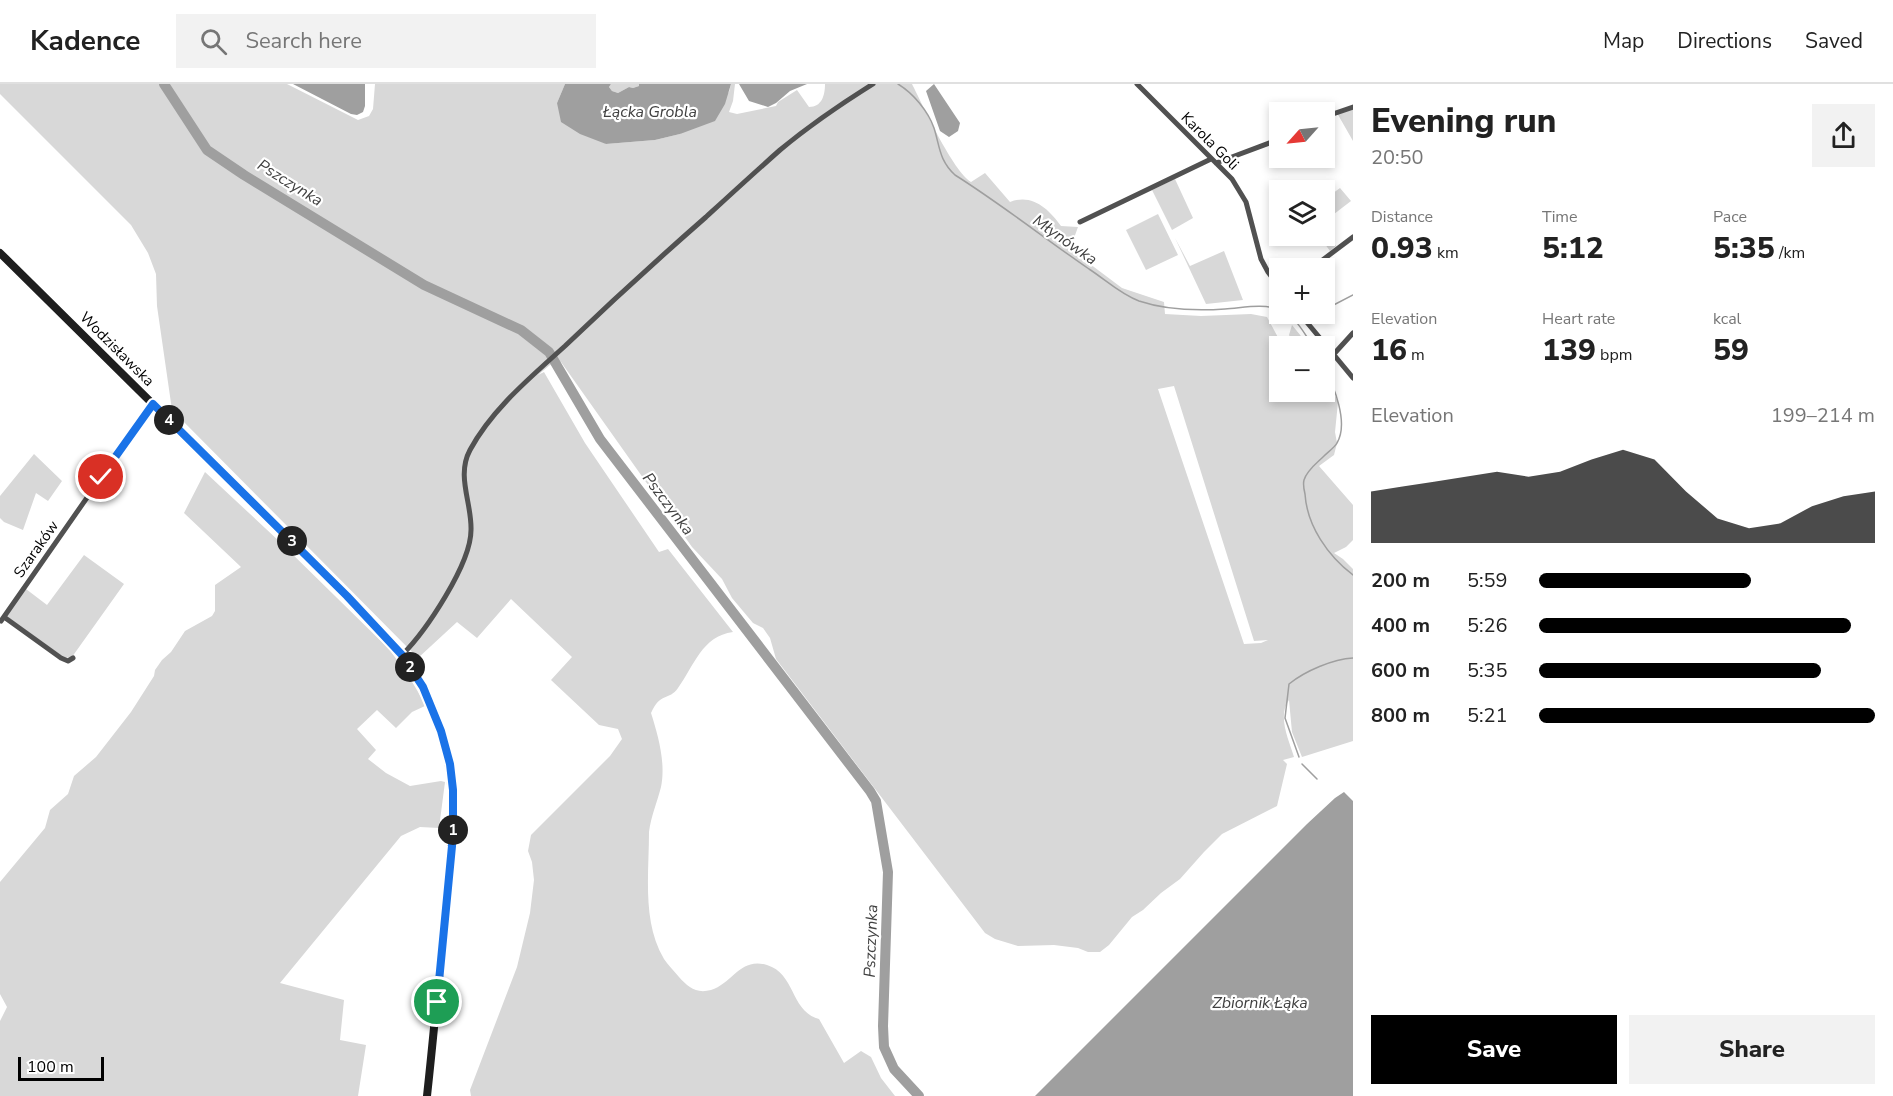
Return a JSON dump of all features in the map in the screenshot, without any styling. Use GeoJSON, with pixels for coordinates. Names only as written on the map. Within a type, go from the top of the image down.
{"type":"FeatureCollection","features":[{"type":"Feature","properties":{"kind":"main road","name":"Wodzisławska"},"geometry":{"type":"LineString","coordinates":[[0,252],[347,596],[402,655],[423,687],[436,717],[450,764],[453,790],[452,846],[428,1096]]}},
{"type":"Feature","properties":{"kind":"street"},"geometry":{"type":"LineString","coordinates":[[402,655],[454,584],[467,550],[471,531],[464,466],[469,452],[499,410],[536,371],[590,321],[781,149],[873,84]]}},
{"type":"Feature","properties":{"kind":"street","name":"Karola Goli"},"geometry":{"type":"LineString","coordinates":[[1137,84],[1232,179],[1241,192],[1250,214],[1261,259],[1269,273]]}},
{"type":"Feature","properties":{"kind":"street"},"geometry":{"type":"LineString","coordinates":[[1335,113],[1353,107]]}},
{"type":"Feature","properties":{"kind":"street"},"geometry":{"type":"LineString","coordinates":[[1216,163],[1269,144]]}},
{"type":"Feature","properties":{"kind":"street"},"geometry":{"type":"LineString","coordinates":[[1080,222],[1211,159]]}},
{"type":"Feature","properties":{"kind":"street"},"geometry":{"type":"LineString","coordinates":[[1325,258],[1353,237]]}},
{"type":"Feature","properties":{"kind":"street"},"geometry":{"type":"LineString","coordinates":[[1308,324],[1318,336]]}},
{"type":"Feature","properties":{"kind":"street"},"geometry":{"type":"LineString","coordinates":[[1335,353],[1353,333]]}},
{"type":"Feature","properties":{"kind":"street"},"geometry":{"type":"LineString","coordinates":[[1335,357],[1353,378]]}},
{"type":"Feature","properties":{"kind":"street","name":"Szaraków"},"geometry":{"type":"LineString","coordinates":[[2,619],[153,404]]}},
{"type":"Feature","properties":{"kind":"street"},"geometry":{"type":"LineString","coordinates":[[2,619],[61,658],[68,660],[73,658]]}},
{"type":"Feature","properties":{"kind":"shaded area"},"geometry":{"type":"Polygon","coordinates":[[[0,84],[287,84],[358,120],[369,116],[373,109],[375,84],[565,84],[557,103],[606,144],[655,140],[680,134],[729,92],[731,84],[735,84],[729,112],[737,114],[776,106],[778,102],[797,90],[809,107],[817,105],[822,100],[825,84],[912,84],[947,152],[964,176],[971,182],[985,173],[1010,202],[1033,201],[1051,214],[1061,226],[1078,227],[1070,249],[1122,288],[1164,302],[1165,314],[1201,316],[1251,314],[1267,317],[1277,336],[1269,336],[1269,402],[1335,402],[1335,396],[1338,402],[1335,432],[1337,443],[1334,455],[1319,466],[1353,505],[1353,540],[1346,547],[1334,553],[1353,569],[1353,741],[1302,757],[1292,732],[1289,700],[1284,713],[1284,721],[1294,757],[1283,760],[1287,764],[1277,806],[1222,834],[1180,879],[1132,917],[1109,945],[1100,952],[1088,952],[1078,948],[1054,945],[1018,946],[995,939],[985,933],[776,659],[770,638],[763,628],[753,623],[732,598],[722,579],[692,547],[561,362],[556,360],[538,375],[544,372],[585,443],[659,552],[668,549],[733,632],[714,639],[706,646],[675,692],[661,699],[651,713],[659,740],[663,768],[661,787],[649,832],[648,897],[652,929],[657,945],[671,968],[686,984],[697,990],[706,991],[719,987],[750,965],[758,963],[776,970],[789,984],[803,1008],[810,1015],[819,1019],[844,1063],[861,1051],[871,1057],[881,1078],[895,1096],[471,1096],[470,1090],[517,967],[530,913],[534,880],[528,851],[531,835],[610,756],[622,739],[618,729],[599,725],[551,680],[572,657],[511,599],[477,638],[457,622],[418,658],[172,410],[157,306],[156,274],[148,253],[131,225],[0,94],[0,84]],[[1174,386],[1158,389],[1244,644],[1261,643],[1268,640],[1254,641],[1174,386]]]}},
{"type":"Feature","properties":{"kind":"shaded area"},"geometry":{"type":"Polygon","coordinates":[[[611,84],[639,84],[639,86],[629,87],[618,93],[612,91],[609,87],[611,84]]]}},
{"type":"Feature","properties":{"kind":"shaded area"},"geometry":{"type":"Polygon","coordinates":[[[1353,109],[1353,141],[1337,113],[1353,109]]]}},
{"type":"Feature","properties":{"kind":"shaded area"},"geometry":{"type":"Polygon","coordinates":[[[1175,179],[1193,218],[1172,230],[1152,190],[1175,179]]]}},
{"type":"Feature","properties":{"kind":"shaded area"},"geometry":{"type":"Polygon","coordinates":[[[1340,188],[1351,201],[1335,213],[1335,192],[1340,188]]]}},
{"type":"Feature","properties":{"kind":"shaded area"},"geometry":{"type":"Polygon","coordinates":[[[1158,214],[1178,255],[1146,270],[1126,230],[1158,214]]]}},
{"type":"Feature","properties":{"kind":"shaded area"},"geometry":{"type":"Polygon","coordinates":[[[1175,238],[1190,266],[1224,251],[1243,300],[1206,304],[1175,238]]]}},
{"type":"Feature","properties":{"kind":"shaded area"},"geometry":{"type":"Polygon","coordinates":[[[1335,245],[1336,246],[1330,251],[1326,246],[1335,245]]]}},
{"type":"Feature","properties":{"kind":"shaded area"},"geometry":{"type":"Polygon","coordinates":[[[1292,325],[1301,336],[1289,336],[1292,325]]]}},
{"type":"Feature","properties":{"kind":"shaded area"},"geometry":{"type":"Polygon","coordinates":[[[34,454],[62,481],[48,501],[36,493],[23,530],[0,518],[0,496],[34,454]]]}},
{"type":"Feature","properties":{"kind":"shaded area"},"geometry":{"type":"Polygon","coordinates":[[[205,472],[389,649],[417,691],[425,706],[412,712],[396,728],[377,710],[357,729],[376,750],[368,759],[386,773],[410,786],[445,782],[439,828],[420,827],[401,836],[280,983],[344,1000],[340,1040],[366,1045],[358,1096],[0,1096],[0,1021],[7,1007],[0,994],[0,882],[45,828],[50,810],[68,794],[74,776],[96,757],[131,712],[154,676],[155,670],[185,631],[212,616],[215,611],[215,585],[241,567],[184,513],[205,472]]]}},
{"type":"Feature","properties":{"kind":"shaded area"},"geometry":{"type":"Polygon","coordinates":[[[84,555],[124,584],[72,657],[65,658],[6,616],[26,589],[47,605],[84,555]]]}},
{"type":"Feature","properties":{"kind":"water"},"geometry":{"type":"Polygon","coordinates":[[[293,84],[365,84],[363,112],[357,115],[351,114],[293,84]]]}},
{"type":"Feature","properties":{"kind":"water","name":"Łącka Grobla"},"geometry":{"type":"Polygon","coordinates":[[[565,84],[611,84],[609,87],[612,91],[618,93],[629,87],[639,86],[639,84],[731,84],[725,104],[715,121],[680,134],[655,140],[606,144],[580,134],[561,122],[557,103],[565,84]]]}},
{"type":"Feature","properties":{"kind":"water"},"geometry":{"type":"Polygon","coordinates":[[[739,84],[807,84],[790,91],[768,107],[749,101],[739,84]]]}},
{"type":"Feature","properties":{"kind":"water"},"geometry":{"type":"Polygon","coordinates":[[[934,84],[960,123],[958,131],[949,137],[940,131],[926,91],[934,84]]]}},
{"type":"Feature","properties":{"kind":"water","name":"Zbiornik Łąka"},"geometry":{"type":"Polygon","coordinates":[[[1344,792],[1353,801],[1353,1096],[1035,1096],[1307,824],[1344,792]]]}},
{"type":"Feature","properties":{"kind":"waterway","name":"Pszczynka"},"geometry":{"type":"LineString","coordinates":[[164,84],[207,150],[424,285],[521,330],[549,352],[600,439],[876,801],[888,872],[884,1047],[894,1069],[919,1096]]}},
{"type":"Feature","properties":{"kind":"waterway","name":"Młynówka"},"geometry":{"type":"LineString","coordinates":[[898,84],[914,97],[928,115],[943,159],[955,175],[1126,295],[1149,304],[1182,309],[1269,307]]}},
{"type":"Feature","properties":{"kind":"waterway"},"geometry":{"type":"LineString","coordinates":[[1335,304],[1353,295]]}},
{"type":"Feature","properties":{"kind":"waterway","name":"Młynówka"},"geometry":{"type":"LineString","coordinates":[[1298,324],[1306,336]]}},
{"type":"Feature","properties":{"kind":"waterway","name":"Młynówka"},"geometry":{"type":"LineString","coordinates":[[1335,393],[1341,415],[1340,435],[1335,446],[1307,473],[1304,489],[1314,529],[1335,559],[1353,575]]}},
{"type":"Feature","properties":{"kind":"waterway","name":"Młynówka"},"geometry":{"type":"LineString","coordinates":[[1299,757],[1285,718],[1289,684],[1320,666],[1353,658]]}},
{"type":"Feature","properties":{"kind":"waterway","name":"Młynówka"},"geometry":{"type":"LineString","coordinates":[[1302,764],[1317,779]]}},
{"type":"Feature","properties":{"kind":"route"},"geometry":{"type":"LineString","coordinates":[[101,477],[153,404],[347,596],[402,655],[423,687],[441,731],[450,764],[453,790],[452,846],[437,1002]]}}]}
